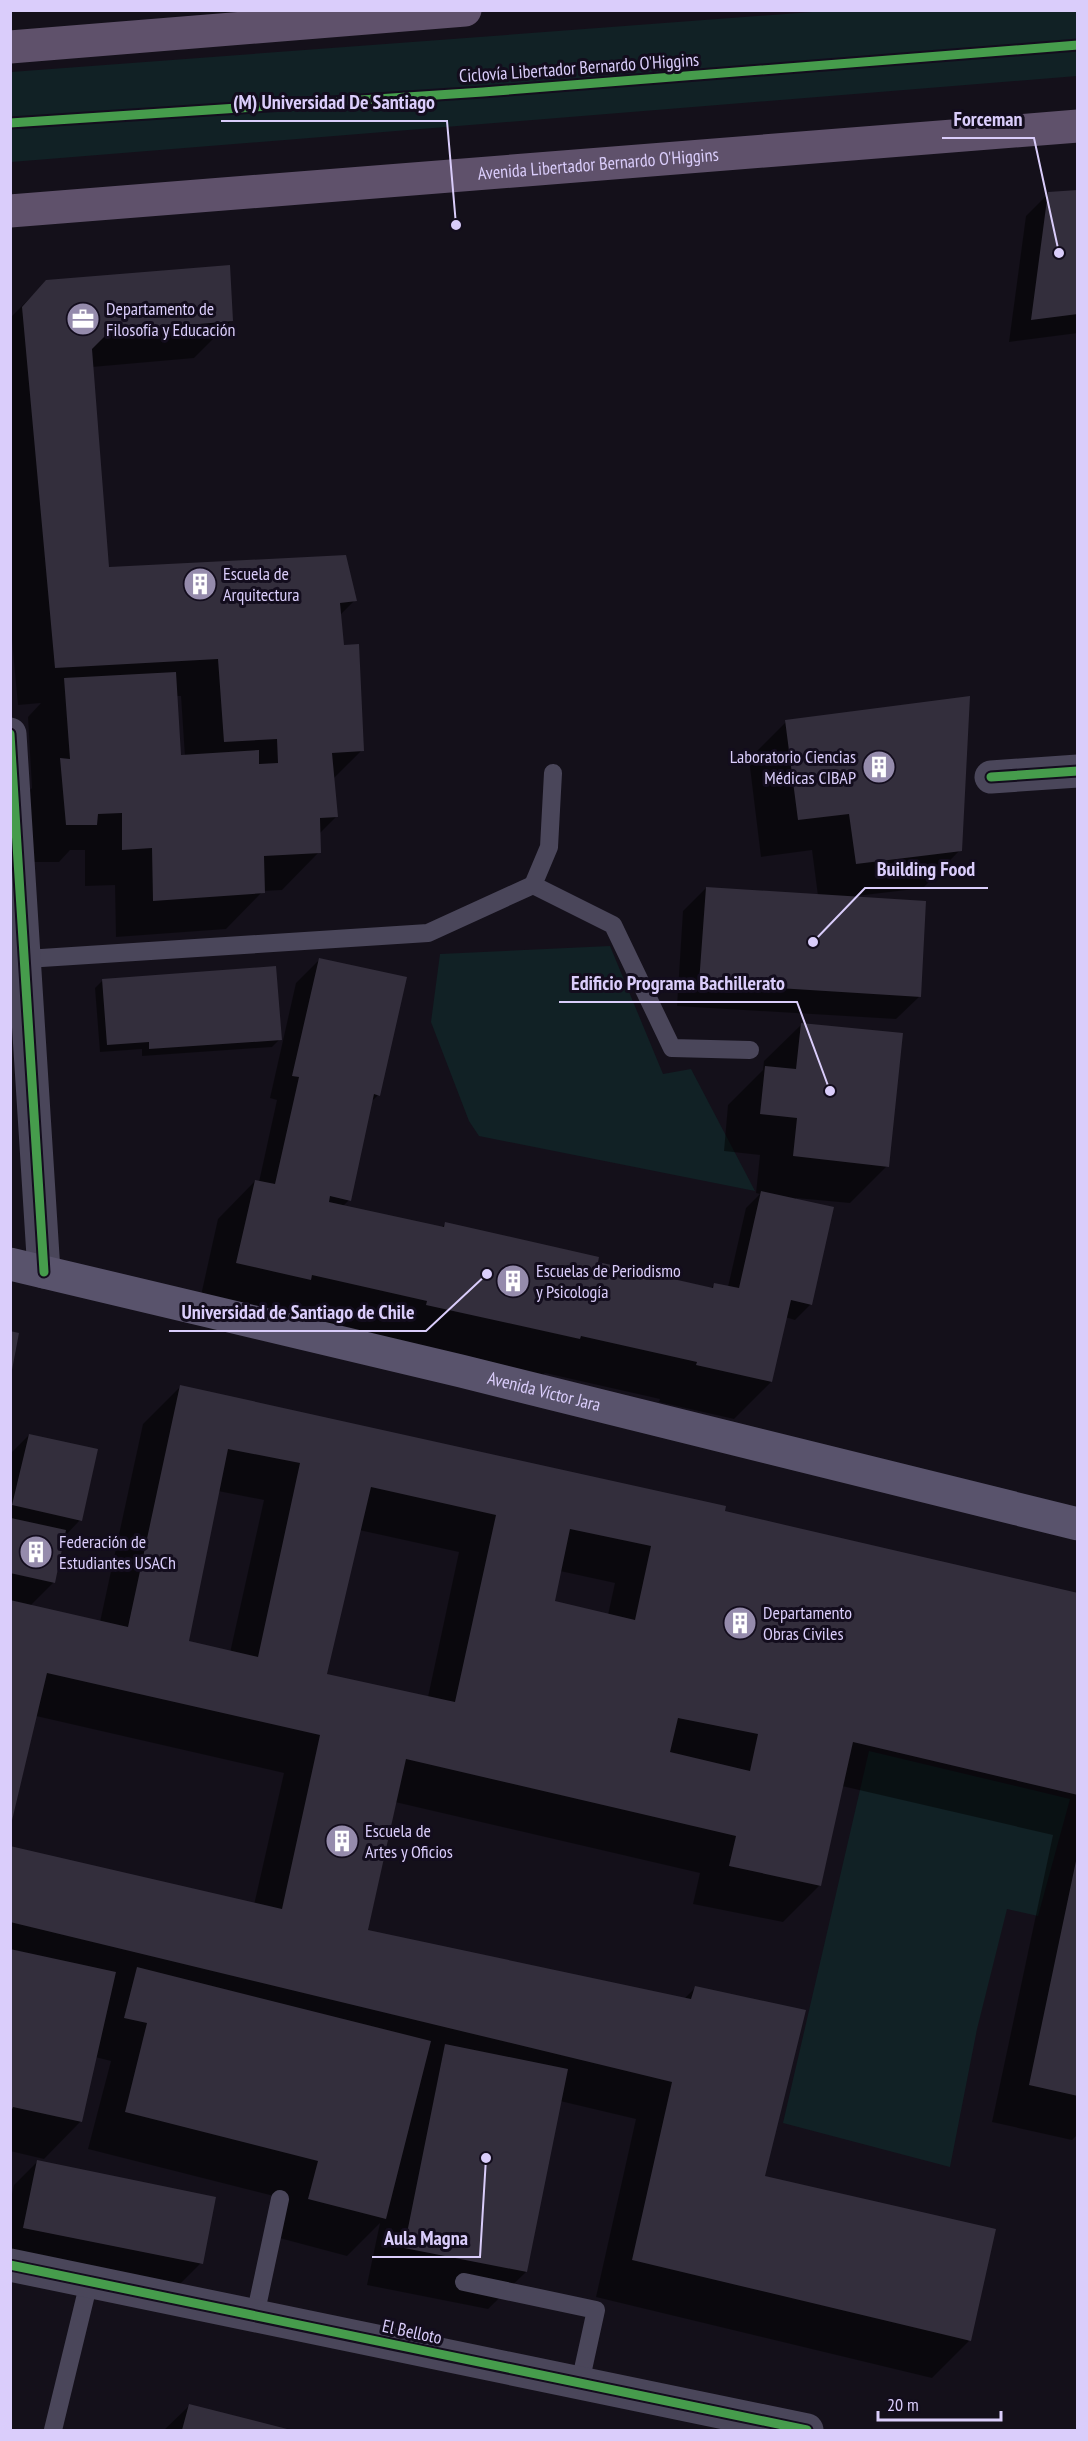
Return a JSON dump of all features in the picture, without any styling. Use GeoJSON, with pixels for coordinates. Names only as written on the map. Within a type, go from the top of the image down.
{"type":"FeatureCollection","features":[{"type":"Feature","properties":{"kind":"main road"},"geometry":{"type":"LineString","coordinates":[[10,47],[465,10]]}},
{"type":"Feature","properties":{"kind":"main road","name":"Avenida Libertador Bernardo O'Higgins"},"geometry":{"type":"LineString","coordinates":[[10,211],[1077,126]]}},
{"type":"Feature","properties":{"kind":"main road","name":"Avenida Víctor Jara"},"geometry":{"type":"LineString","coordinates":[[10,1264],[461,1371],[1077,1524]]}},
{"type":"Feature","properties":{"kind":"street"},"geometry":{"type":"LineString","coordinates":[[10,734],[44,1272]]}},
{"type":"Feature","properties":{"kind":"street"},"geometry":{"type":"LineString","coordinates":[[991,777],[1077,771]]}},
{"type":"Feature","properties":{"kind":"street","name":"El Belloto"},"geometry":{"type":"LineString","coordinates":[[10,2265],[807,2430]]}},
{"type":"Feature","properties":{"kind":"lane"},"geometry":{"type":"LineString","coordinates":[[26,959],[428,933],[533,885],[549,847],[553,773]]}},
{"type":"Feature","properties":{"kind":"lane"},"geometry":{"type":"LineString","coordinates":[[533,885],[613,926],[672,1048],[750,1050]]}},
{"type":"Feature","properties":{"kind":"lane"},"geometry":{"type":"LineString","coordinates":[[255,2316],[280,2199]]}},
{"type":"Feature","properties":{"kind":"lane"},"geometry":{"type":"LineString","coordinates":[[53,2430],[89,2282]]}},
{"type":"Feature","properties":{"kind":"lane"},"geometry":{"type":"LineString","coordinates":[[464,2282],[596,2310],[580,2383]]}},
{"type":"Feature","properties":{"kind":"shaded area"},"geometry":{"type":"Polygon","coordinates":[[[839,10],[1077,11],[1077,76],[11,162],[11,72],[839,10]]]}},
{"type":"Feature","properties":{"kind":"shaded area"},"geometry":{"type":"Polygon","coordinates":[[[610,946],[663,1074],[691,1069],[755,1191],[479,1136],[469,1121],[431,1022],[440,954],[610,946]]]}},
{"type":"Feature","properties":{"kind":"shaded area"},"geometry":{"type":"Polygon","coordinates":[[[869,1751],[1070,1799],[1038,1916],[1007,1909],[977,2029],[950,2167],[783,2123],[869,1751]]]}},
{"type":"Feature","properties":{"kind":"building"},"geometry":{"type":"Polygon","coordinates":[[[1078,190],[1078,314],[1031,320],[1048,192],[1078,190]]]}},
{"type":"Feature","properties":{"kind":"building","name":"Escuela de Arquitectura"},"geometry":{"type":"Polygon","coordinates":[[[230,265],[233,321],[109,332],[92,349],[109,567],[346,555],[357,601],[340,603],[344,645],[359,644],[364,751],[332,753],[338,817],[320,818],[321,853],[264,856],[265,893],[153,901],[152,848],[122,850],[122,813],[98,814],[97,825],[66,825],[60,758],[70,759],[64,678],[176,672],[181,755],[259,750],[259,764],[278,763],[277,739],[224,742],[218,659],[55,668],[22,307],[46,280],[230,265]]]}},
{"type":"Feature","properties":{"kind":"building","name":"Laboratorio Ciencias Médicas CIBAP"},"geometry":{"type":"Polygon","coordinates":[[[970,696],[962,851],[856,864],[849,814],[798,820],[785,720],[970,696]]]}},
{"type":"Feature","properties":{"kind":"building"},"geometry":{"type":"Polygon","coordinates":[[[706,887],[926,901],[921,997],[699,983],[706,887]]]}},
{"type":"Feature","properties":{"kind":"building","name":"Escuelas de Periodismo y Psicología"},"geometry":{"type":"Polygon","coordinates":[[[319,958],[407,977],[380,1096],[374,1094],[351,1201],[330,1196],[329,1202],[444,1227],[445,1222],[599,1257],[598,1262],[713,1288],[714,1283],[739,1288],[761,1191],[834,1207],[812,1305],[791,1300],[772,1382],[696,1365],[697,1362],[581,1336],[580,1339],[426,1305],[427,1301],[312,1275],[311,1280],[236,1263],[255,1180],[275,1184],[299,1077],[292,1076],[319,958]]]}},
{"type":"Feature","properties":{"kind":"building"},"geometry":{"type":"Polygon","coordinates":[[[276,966],[282,1040],[149,1049],[149,1042],[107,1045],[102,979],[276,966]]]}},
{"type":"Feature","properties":{"kind":"building"},"geometry":{"type":"Polygon","coordinates":[[[801,1023],[903,1033],[889,1167],[793,1156],[797,1118],[760,1114],[765,1066],[796,1069],[801,1023]]]}},
{"type":"Feature","properties":{"kind":"building"},"geometry":{"type":"Polygon","coordinates":[[[10,1331],[19,1333],[12,1370],[10,1370],[10,1331]]]}},
{"type":"Feature","properties":{"kind":"building"},"geometry":{"type":"Polygon","coordinates":[[[180,1385],[726,1506],[725,1511],[1078,1593],[1078,1795],[853,1742],[821,1886],[729,1866],[736,1836],[406,1759],[368,1930],[691,1999],[695,1986],[806,2010],[765,2176],[996,2229],[971,2341],[632,2260],[672,2082],[10,1922],[10,1846],[282,1909],[320,1735],[47,1673],[10,1829],[10,1600],[128,1627],[180,1385]],[[228,1449],[189,1641],[258,1657],[300,1463],[228,1449]],[[371,1487],[327,1674],[455,1702],[496,1515],[371,1487]],[[570,1529],[555,1601],[635,1620],[651,1546],[570,1529]],[[678,1718],[670,1752],[750,1771],[758,1734],[678,1718]]]}},
{"type":"Feature","properties":{"kind":"building"},"geometry":{"type":"Polygon","coordinates":[[[29,1434],[98,1449],[82,1521],[12,1505],[29,1434]]]}},
{"type":"Feature","properties":{"kind":"building","name":"Federación de Estudiantes USACh"},"geometry":{"type":"Polygon","coordinates":[[[11,1518],[66,1530],[55,1583],[10,1573],[11,1518]]]}},
{"type":"Feature","properties":{"kind":"building"},"geometry":{"type":"Polygon","coordinates":[[[1076,1861],[1078,1861],[1078,2096],[1029,2085],[1076,1861]]]}},
{"type":"Feature","properties":{"kind":"building"},"geometry":{"type":"Polygon","coordinates":[[[10,1949],[116,1972],[82,2122],[13,2107],[10,2114],[10,1949]]]}},
{"type":"Feature","properties":{"kind":"building"},"geometry":{"type":"Polygon","coordinates":[[[137,1967],[431,2041],[386,2219],[308,2199],[318,2161],[125,2112],[147,2023],[124,2018],[137,1967]]]}},
{"type":"Feature","properties":{"kind":"building"},"geometry":{"type":"Polygon","coordinates":[[[445,2044],[568,2069],[527,2272],[404,2248],[445,2044]]]}},
{"type":"Feature","properties":{"kind":"building"},"geometry":{"type":"Polygon","coordinates":[[[37,2160],[216,2197],[203,2264],[23,2228],[37,2160]]]}},
{"type":"Feature","properties":{"kind":"building"},"geometry":{"type":"Polygon","coordinates":[[[189,2404],[291,2430],[182,2430],[189,2404]]]}},
{"type":"Feature","properties":{"kind":"cycle path","name":"Ciclovía Libertador Bernardo O'Higgins"},"geometry":{"type":"LineString","coordinates":[[10,123],[483,92],[1078,45]]}},
{"type":"Feature","properties":{"kind":"cycle path"},"geometry":{"type":"LineString","coordinates":[[10,734],[44,1272]]}},
{"type":"Feature","properties":{"kind":"cycle path"},"geometry":{"type":"LineString","coordinates":[[991,777],[1078,771]]}},
{"type":"Feature","properties":{"kind":"cycle path"},"geometry":{"type":"LineString","coordinates":[[10,2265],[807,2430]]}},
{"type":"Feature","properties":{"kind":"place","name":"(M) Universidad De Santiago"},"geometry":{"type":"Point","coordinates":[456,225]}},
{"type":"Feature","properties":{"kind":"place","name":"Forceman"},"geometry":{"type":"Point","coordinates":[1059,253]}},
{"type":"Feature","properties":{"kind":"place","name":"Departamento de Filosofía y Educación"},"geometry":{"type":"Point","coordinates":[83,319]}},
{"type":"Feature","properties":{"kind":"place","name":"Escuela de Arquitectura"},"geometry":{"type":"Point","coordinates":[200,584]}},
{"type":"Feature","properties":{"kind":"place","name":"Laboratorio Ciencias Médicas CIBAP"},"geometry":{"type":"Point","coordinates":[879,767]}},
{"type":"Feature","properties":{"kind":"place","name":"Building Food"},"geometry":{"type":"Point","coordinates":[813,942]}},
{"type":"Feature","properties":{"kind":"place","name":"Edificio Programa Bachillerato"},"geometry":{"type":"Point","coordinates":[830,1091]}},
{"type":"Feature","properties":{"kind":"place","name":"Universidad de Santiago de Chile"},"geometry":{"type":"Point","coordinates":[487,1274]}},
{"type":"Feature","properties":{"kind":"place","name":"Escuelas de Periodismo y Psicología"},"geometry":{"type":"Point","coordinates":[513,1281]}},
{"type":"Feature","properties":{"kind":"place","name":"Federación de Estudiantes USACh"},"geometry":{"type":"Point","coordinates":[36,1552]}},
{"type":"Feature","properties":{"kind":"place","name":"Departamento Obras Civiles"},"geometry":{"type":"Point","coordinates":[740,1623]}},
{"type":"Feature","properties":{"kind":"place","name":"Escuela de Artes y Oficios"},"geometry":{"type":"Point","coordinates":[342,1841]}},
{"type":"Feature","properties":{"kind":"place","name":"Aula Magna"},"geometry":{"type":"Point","coordinates":[486,2158]}}]}
